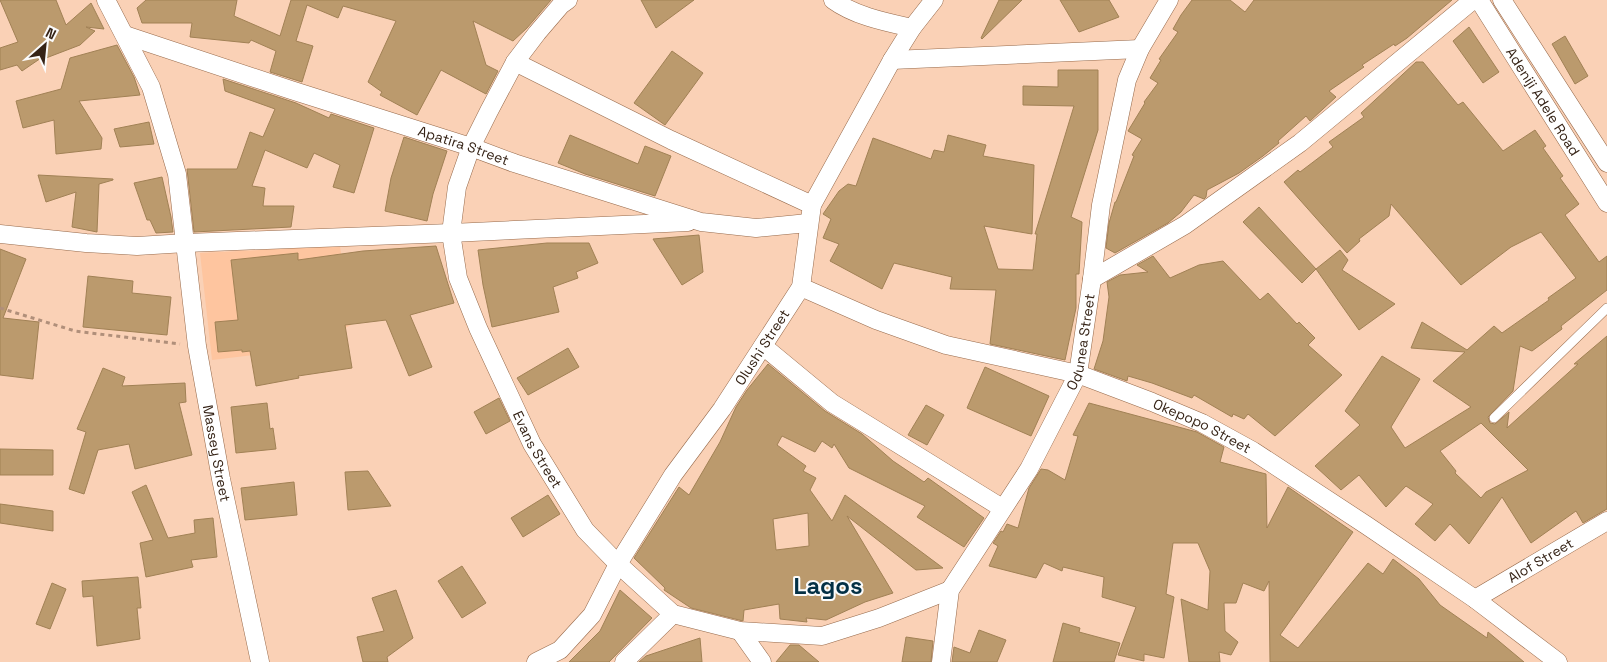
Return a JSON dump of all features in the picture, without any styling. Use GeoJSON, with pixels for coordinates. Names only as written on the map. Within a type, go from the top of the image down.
{"type":"FeatureCollection","features":[{"type":"Feature","properties":{"kind":"street","name":"Massey Street"},"geometry":{"type":"LineString","coordinates":[[106,0],[151,87],[177,174],[197,346],[221,479],[260,662]]}},
{"type":"Feature","properties":{"kind":"street","name":"Evans Street"},"geometry":{"type":"LineString","coordinates":[[568,0],[561,5],[537,33],[515,62],[471,147],[457,187],[451,233],[458,278],[478,328],[532,444],[584,530],[673,614],[740,631],[822,636],[879,618],[950,590]]}},
{"type":"Feature","properties":{"kind":"street"},"geometry":{"type":"LineString","coordinates":[[833,0],[840,5],[879,21],[912,28]]}},
{"type":"Feature","properties":{"kind":"street","name":"Olushi Street"},"geometry":{"type":"LineString","coordinates":[[536,662],[560,650],[592,615],[618,564],[673,475],[722,409],[801,287],[812,205],[892,60],[912,28],[934,0]]}},
{"type":"Feature","properties":{"kind":"street","name":"Odunea Street"},"geometry":{"type":"LineString","coordinates":[[941,662],[950,590],[1029,469],[1078,374],[1101,205],[1128,80],[1140,49],[1169,0]]}},
{"type":"Feature","properties":{"kind":"street"},"geometry":{"type":"LineString","coordinates":[[1092,279],[1184,225],[1300,143],[1472,0]]}},
{"type":"Feature","properties":{"kind":"street","name":"Adeniji Adele Road"},"geometry":{"type":"LineString","coordinates":[[1479,0],[1607,203]]}},
{"type":"Feature","properties":{"kind":"street","name":"Adeniji Adele Road"},"geometry":{"type":"LineString","coordinates":[[1502,0],[1607,163]]}},
{"type":"Feature","properties":{"kind":"street","name":"Apatira Street"},"geometry":{"type":"LineString","coordinates":[[125,34],[291,90],[471,147],[514,163],[702,222],[756,228],[808,224]]}},
{"type":"Feature","properties":{"kind":"street"},"geometry":{"type":"LineString","coordinates":[[892,60],[1140,49]]}},
{"type":"Feature","properties":{"kind":"street"},"geometry":{"type":"LineString","coordinates":[[515,62],[671,140],[812,205]]}},
{"type":"Feature","properties":{"kind":"street"},"geometry":{"type":"LineString","coordinates":[[0,234],[86,244],[137,246],[186,242],[702,222]]}},
{"type":"Feature","properties":{"kind":"street","name":"Okepopo Street"},"geometry":{"type":"LineString","coordinates":[[801,287],[876,320],[946,345],[1078,374],[1202,423],[1253,451],[1366,525],[1474,599],[1558,662]]}},
{"type":"Feature","properties":{"kind":"street"},"geometry":{"type":"LineString","coordinates":[[763,346],[832,403],[869,428],[1002,508]]}},
{"type":"Feature","properties":{"kind":"street","name":"Alof Street"},"geometry":{"type":"LineString","coordinates":[[1474,599],[1607,521]]}},
{"type":"Feature","properties":{"kind":"street"},"geometry":{"type":"LineString","coordinates":[[624,662],[673,614]]}},
{"type":"Feature","properties":{"kind":"street"},"geometry":{"type":"LineString","coordinates":[[740,631],[762,662]]}},
{"type":"Feature","properties":{"kind":"lane"},"geometry":{"type":"LineString","coordinates":[[1494,418],[1607,308]]}},
{"type":"Feature","properties":{"kind":"path"},"geometry":{"type":"LineString","coordinates":[[0,308],[75,331],[197,346]]}},
{"type":"Feature","properties":{"kind":"shaded area"},"geometry":{"type":"Polygon","coordinates":[[[340,246],[351,325],[305,349],[212,360],[200,253],[340,246]]]}},
{"type":"Feature","properties":{"kind":"building"},"geometry":{"type":"Polygon","coordinates":[[[0,0],[56,0],[66,25],[91,3],[104,29],[86,27],[95,31],[80,45],[46,58],[44,56],[22,71],[17,65],[0,70],[0,48],[18,42],[0,0]]]}},
{"type":"Feature","properties":{"kind":"building"},"geometry":{"type":"Polygon","coordinates":[[[146,0],[237,0],[234,16],[280,36],[291,0],[551,0],[513,41],[473,21],[486,65],[498,71],[486,94],[441,70],[417,115],[380,95],[382,92],[368,82],[396,21],[343,6],[338,18],[307,5],[296,41],[313,46],[302,82],[270,72],[276,51],[251,40],[249,43],[190,37],[192,23],[142,23],[137,8],[146,0]]]}},
{"type":"Feature","properties":{"kind":"building"},"geometry":{"type":"Polygon","coordinates":[[[641,0],[694,0],[656,28],[641,0]]]}},
{"type":"Feature","properties":{"kind":"building"},"geometry":{"type":"Polygon","coordinates":[[[999,0],[1022,0],[982,39],[981,38],[999,0]]]}},
{"type":"Feature","properties":{"kind":"building"},"geometry":{"type":"Polygon","coordinates":[[[1060,0],[1109,0],[1119,17],[1079,32],[1060,0]]]}},
{"type":"Feature","properties":{"kind":"building"},"geometry":{"type":"Polygon","coordinates":[[[1192,0],[1230,0],[1245,12],[1254,0],[1452,0],[1407,38],[1395,46],[1394,44],[1362,65],[1364,67],[1329,91],[1336,97],[1310,121],[1306,116],[1263,156],[1239,173],[1207,190],[1204,199],[1194,195],[1181,212],[1168,223],[1115,253],[1106,248],[1109,223],[1115,202],[1134,156],[1132,155],[1142,139],[1128,131],[1144,102],[1158,83],[1150,78],[1161,60],[1159,59],[1178,32],[1173,29],[1192,0]]]}},
{"type":"Feature","properties":{"kind":"building"},"geometry":{"type":"Polygon","coordinates":[[[1469,27],[1499,72],[1483,83],[1453,41],[1469,27]]]}},
{"type":"Feature","properties":{"kind":"building"},"geometry":{"type":"Polygon","coordinates":[[[1565,36],[1588,76],[1575,84],[1552,44],[1565,36]]]}},
{"type":"Feature","properties":{"kind":"building"},"geometry":{"type":"Polygon","coordinates":[[[117,45],[134,77],[140,95],[79,101],[102,138],[101,149],[56,154],[54,120],[23,128],[16,101],[61,89],[70,58],[117,45]]]}},
{"type":"Feature","properties":{"kind":"building"},"geometry":{"type":"Polygon","coordinates":[[[672,51],[703,73],[665,125],[634,103],[672,51]]]}},
{"type":"Feature","properties":{"kind":"building"},"geometry":{"type":"Polygon","coordinates":[[[1416,62],[1423,62],[1458,105],[1463,102],[1503,151],[1535,130],[1546,146],[1543,148],[1563,176],[1560,178],[1579,204],[1565,215],[1599,262],[1607,256],[1607,290],[1561,326],[1562,329],[1532,351],[1520,346],[1513,391],[1488,417],[1490,423],[1495,424],[1509,412],[1507,428],[1578,364],[1574,364],[1607,336],[1607,509],[1583,523],[1576,511],[1531,543],[1502,497],[1469,544],[1450,524],[1435,541],[1415,524],[1433,504],[1406,486],[1386,507],[1359,475],[1341,490],[1315,466],[1360,425],[1345,411],[1382,356],[1420,379],[1391,427],[1405,448],[1471,407],[1433,381],[1465,352],[1411,348],[1422,322],[1467,350],[1494,326],[1502,333],[1549,300],[1548,298],[1576,278],[1541,232],[1511,247],[1461,285],[1391,204],[1389,216],[1359,239],[1360,241],[1347,253],[1284,182],[1298,170],[1300,172],[1333,147],[1329,142],[1364,117],[1361,113],[1416,62]],[[1481,423],[1440,451],[1456,471],[1455,473],[1481,498],[1486,492],[1528,470],[1481,423]]]}},
{"type":"Feature","properties":{"kind":"building"},"geometry":{"type":"Polygon","coordinates":[[[1058,70],[1098,70],[1098,130],[1071,217],[1082,222],[1079,274],[1076,274],[1076,308],[1065,360],[990,344],[996,290],[950,289],[952,277],[894,263],[882,289],[830,261],[839,244],[823,238],[831,219],[823,214],[839,191],[848,184],[856,186],[873,138],[931,159],[934,150],[944,152],[948,135],[986,145],[983,156],[1034,165],[1032,234],[984,226],[998,269],[1033,270],[1037,234],[1035,234],[1074,106],[1023,105],[1023,86],[1058,87],[1058,70]]]}},
{"type":"Feature","properties":{"kind":"building"},"geometry":{"type":"Polygon","coordinates":[[[223,79],[296,103],[329,118],[331,114],[374,128],[354,193],[333,187],[340,165],[314,153],[307,168],[265,150],[252,186],[265,188],[263,206],[294,206],[291,227],[194,232],[187,169],[237,169],[250,132],[263,137],[275,109],[225,91],[223,79]]]}},
{"type":"Feature","properties":{"kind":"building"},"geometry":{"type":"Polygon","coordinates":[[[149,122],[154,144],[120,147],[114,129],[149,122]]]}},
{"type":"Feature","properties":{"kind":"building"},"geometry":{"type":"Polygon","coordinates":[[[570,135],[638,164],[645,146],[671,156],[655,196],[585,174],[558,163],[570,135]]]}},
{"type":"Feature","properties":{"kind":"building"},"geometry":{"type":"Polygon","coordinates":[[[404,137],[447,151],[433,194],[427,221],[385,211],[391,178],[404,137]]]}},
{"type":"Feature","properties":{"kind":"building"},"geometry":{"type":"Polygon","coordinates":[[[38,175],[113,179],[99,184],[97,232],[72,227],[76,192],[46,202],[38,175]]]}},
{"type":"Feature","properties":{"kind":"building"},"geometry":{"type":"Polygon","coordinates":[[[162,177],[173,232],[156,233],[150,220],[147,220],[134,183],[162,177]]]}},
{"type":"Feature","properties":{"kind":"building"},"geometry":{"type":"Polygon","coordinates":[[[1259,207],[1316,269],[1302,283],[1243,222],[1259,207]]]}},
{"type":"Feature","properties":{"kind":"building"},"geometry":{"type":"Polygon","coordinates":[[[699,235],[703,272],[682,285],[653,239],[699,235]]]}},
{"type":"Feature","properties":{"kind":"building"},"geometry":{"type":"Polygon","coordinates":[[[547,243],[589,243],[598,263],[576,272],[578,278],[553,287],[559,312],[492,327],[478,250],[547,243]]]}},
{"type":"Feature","properties":{"kind":"building"},"geometry":{"type":"Polygon","coordinates":[[[436,246],[454,303],[410,315],[432,367],[409,376],[386,320],[345,325],[352,368],[298,376],[299,378],[256,386],[250,351],[218,352],[215,322],[238,320],[231,260],[298,253],[298,260],[363,251],[436,246]]]}},
{"type":"Feature","properties":{"kind":"building"},"geometry":{"type":"Polygon","coordinates":[[[0,249],[26,259],[3,318],[39,322],[33,379],[0,375],[0,249]]]}},
{"type":"Feature","properties":{"kind":"building"},"geometry":{"type":"Polygon","coordinates":[[[1340,250],[1348,260],[1342,270],[1395,304],[1359,330],[1316,269],[1340,250]]]}},
{"type":"Feature","properties":{"kind":"building"},"geometry":{"type":"Polygon","coordinates":[[[1153,256],[1170,278],[1199,265],[1223,261],[1260,300],[1268,293],[1297,324],[1299,322],[1315,338],[1308,345],[1342,375],[1275,436],[1248,414],[1244,419],[1233,414],[1232,417],[1194,395],[1192,398],[1152,383],[1128,376],[1127,381],[1094,369],[1103,341],[1109,297],[1107,282],[1120,275],[1148,272],[1137,265],[1153,256]]]}},
{"type":"Feature","properties":{"kind":"building"},"geometry":{"type":"Polygon","coordinates":[[[88,276],[133,281],[132,293],[171,297],[167,335],[83,327],[88,276]]]}},
{"type":"Feature","properties":{"kind":"building"},"geometry":{"type":"Polygon","coordinates":[[[568,348],[579,367],[528,395],[517,378],[568,348]]]}},
{"type":"Feature","properties":{"kind":"building"},"geometry":{"type":"Polygon","coordinates":[[[768,364],[825,411],[862,434],[893,461],[924,482],[928,478],[984,518],[964,547],[917,517],[925,506],[849,468],[834,444],[832,448],[822,441],[815,452],[782,436],[777,445],[806,466],[803,471],[816,478],[810,490],[832,521],[845,495],[943,568],[916,570],[847,516],[893,593],[865,602],[826,620],[806,618],[807,622],[780,619],[779,604],[744,610],[743,621],[691,608],[664,590],[665,588],[634,558],[679,487],[689,495],[720,442],[736,407],[768,364]],[[808,513],[773,519],[776,550],[809,546],[808,513]]]}},
{"type":"Feature","properties":{"kind":"building"},"geometry":{"type":"Polygon","coordinates":[[[985,367],[1049,396],[1031,436],[967,408],[985,367]]]}},
{"type":"Feature","properties":{"kind":"building"},"geometry":{"type":"Polygon","coordinates":[[[103,368],[125,377],[122,386],[185,383],[186,402],[179,403],[192,455],[135,469],[129,444],[98,450],[84,494],[69,489],[86,432],[77,429],[103,368]]]}},
{"type":"Feature","properties":{"kind":"building"},"geometry":{"type":"Polygon","coordinates":[[[499,398],[510,421],[486,434],[474,412],[499,398]]]}},
{"type":"Feature","properties":{"kind":"building"},"geometry":{"type":"Polygon","coordinates":[[[267,403],[270,429],[273,428],[276,449],[236,453],[231,407],[267,403]]]}},
{"type":"Feature","properties":{"kind":"building"},"geometry":{"type":"Polygon","coordinates":[[[1089,403],[1197,432],[1224,447],[1220,462],[1266,474],[1267,528],[1288,487],[1353,532],[1280,635],[1298,648],[1368,563],[1383,574],[1393,559],[1419,579],[1440,605],[1487,638],[1488,632],[1524,662],[1270,662],[1269,581],[1264,591],[1243,583],[1236,603],[1224,603],[1225,631],[1238,642],[1231,655],[1219,652],[1220,662],[1189,662],[1181,599],[1208,610],[1210,571],[1198,543],[1173,543],[1166,594],[1174,597],[1164,658],[1144,654],[1144,661],[1118,655],[1136,607],[1102,597],[1104,577],[1063,567],[1062,571],[1044,563],[1036,578],[989,566],[998,546],[993,543],[1001,531],[1003,532],[1007,524],[1018,528],[1029,488],[1041,469],[1048,470],[1065,480],[1078,436],[1073,435],[1089,403]]]}},
{"type":"Feature","properties":{"kind":"building"},"geometry":{"type":"Polygon","coordinates":[[[926,405],[944,415],[927,445],[908,435],[926,405]]]}},
{"type":"Feature","properties":{"kind":"building"},"geometry":{"type":"Polygon","coordinates":[[[0,449],[53,450],[53,475],[0,475],[0,449]]]}},
{"type":"Feature","properties":{"kind":"building"},"geometry":{"type":"Polygon","coordinates":[[[368,471],[391,506],[348,510],[345,472],[368,471]]]}},
{"type":"Feature","properties":{"kind":"building"},"geometry":{"type":"Polygon","coordinates":[[[294,482],[297,515],[245,520],[241,488],[294,482]]]}},
{"type":"Feature","properties":{"kind":"building"},"geometry":{"type":"Polygon","coordinates":[[[146,485],[168,538],[195,533],[194,520],[213,518],[217,557],[191,560],[193,567],[146,577],[140,543],[153,540],[132,492],[146,485]]]}},
{"type":"Feature","properties":{"kind":"building"},"geometry":{"type":"Polygon","coordinates":[[[548,495],[560,514],[523,537],[511,518],[548,495]]]}},
{"type":"Feature","properties":{"kind":"building"},"geometry":{"type":"Polygon","coordinates":[[[0,504],[53,511],[53,531],[0,523],[0,504]]]}},
{"type":"Feature","properties":{"kind":"building"},"geometry":{"type":"Polygon","coordinates":[[[462,566],[486,603],[462,618],[438,581],[462,566]]]}},
{"type":"Feature","properties":{"kind":"building"},"geometry":{"type":"Polygon","coordinates":[[[138,577],[141,608],[137,608],[140,639],[97,646],[93,596],[83,597],[82,581],[138,577]]]}},
{"type":"Feature","properties":{"kind":"building"},"geometry":{"type":"Polygon","coordinates":[[[52,583],[66,589],[50,629],[36,624],[52,583]]]}},
{"type":"Feature","properties":{"kind":"building"},"geometry":{"type":"Polygon","coordinates":[[[396,590],[413,638],[387,657],[388,662],[363,662],[357,637],[384,631],[372,598],[396,590]]]}},
{"type":"Feature","properties":{"kind":"building"},"geometry":{"type":"Polygon","coordinates":[[[620,590],[652,618],[609,662],[569,662],[600,631],[620,590]]]}},
{"type":"Feature","properties":{"kind":"building"},"geometry":{"type":"Polygon","coordinates":[[[1063,623],[1080,628],[1079,632],[1120,643],[1114,662],[1053,662],[1063,623]]]}},
{"type":"Feature","properties":{"kind":"building"},"geometry":{"type":"Polygon","coordinates":[[[979,630],[1006,640],[997,662],[952,662],[954,647],[970,653],[979,630]]]}},
{"type":"Feature","properties":{"kind":"building"},"geometry":{"type":"Polygon","coordinates":[[[906,637],[933,641],[931,662],[902,662],[906,637]]]}},
{"type":"Feature","properties":{"kind":"building"},"geometry":{"type":"Polygon","coordinates":[[[700,638],[702,662],[639,662],[646,656],[700,638]]]}},
{"type":"Feature","properties":{"kind":"building"},"geometry":{"type":"Polygon","coordinates":[[[790,645],[799,645],[819,662],[776,662],[790,645]]]}},
{"type":"Feature","properties":{"kind":"district","name":"Lagos"},"geometry":{"type":"Point","coordinates":[828,586]}}]}
